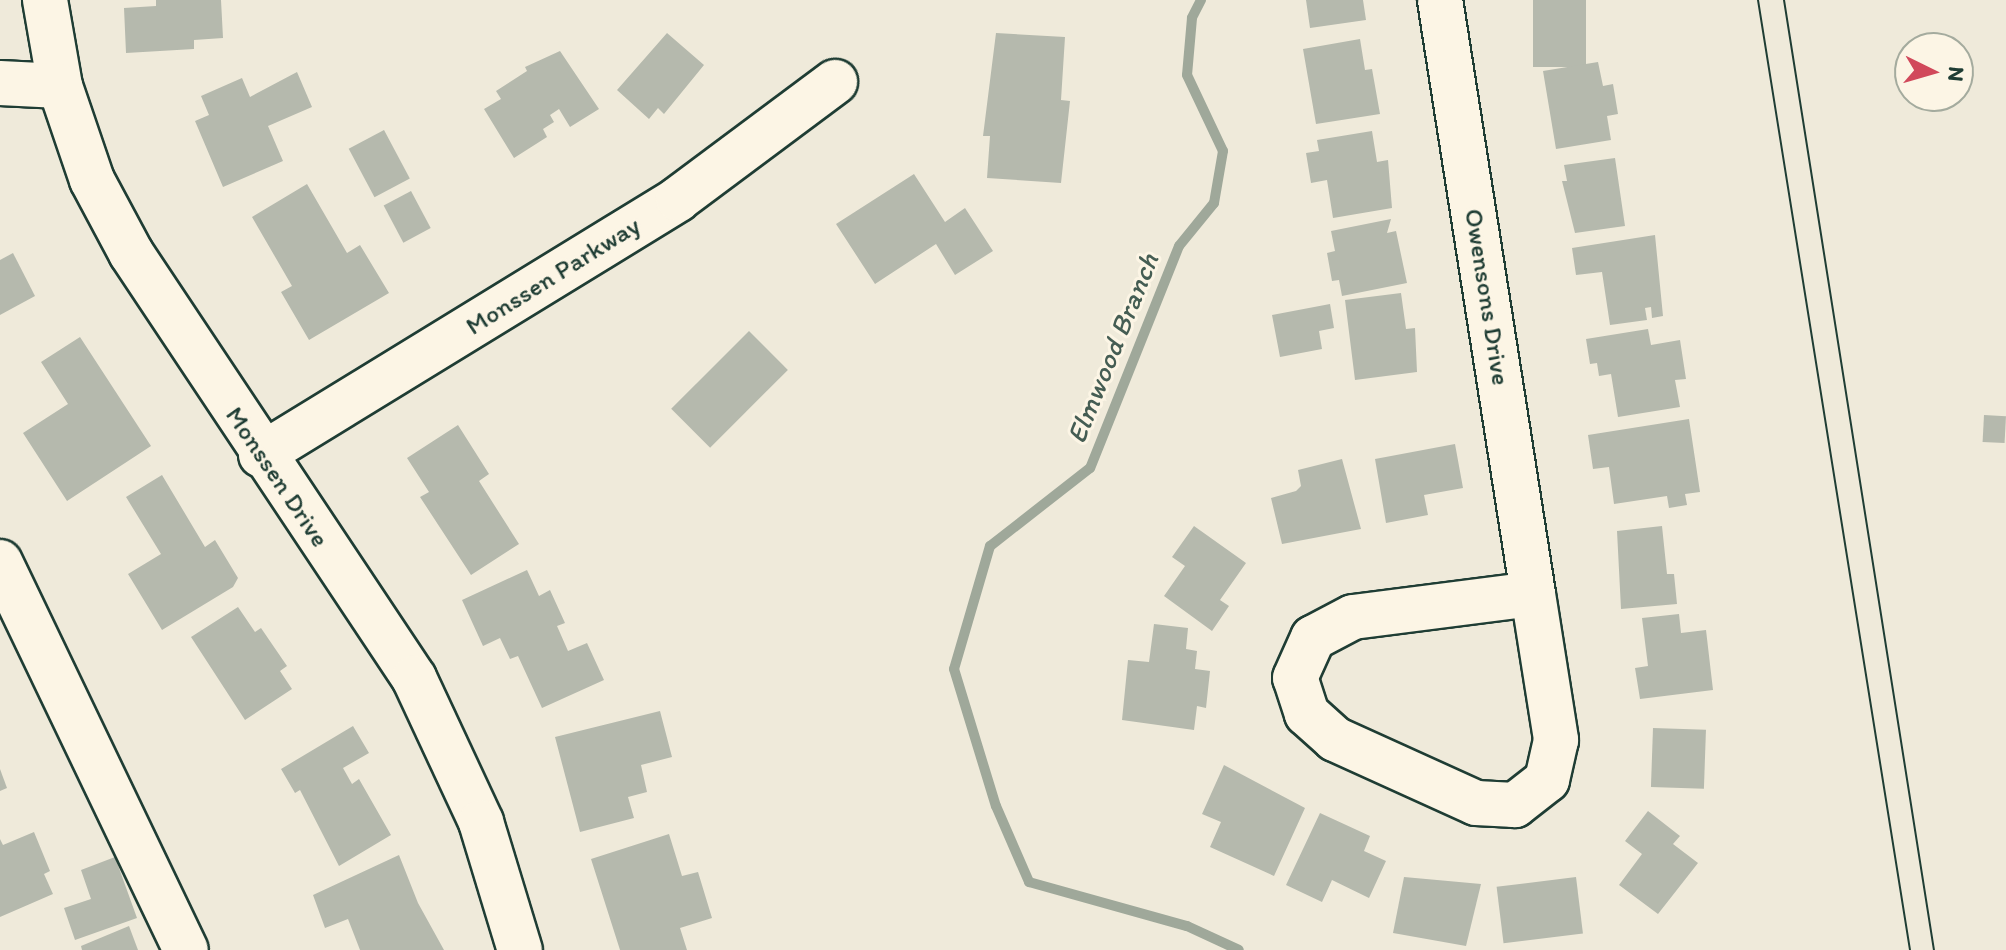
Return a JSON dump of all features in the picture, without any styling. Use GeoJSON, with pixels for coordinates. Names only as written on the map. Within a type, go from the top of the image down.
{"type":"FeatureCollection","features":[{"type":"Feature","properties":{"kind":"street","name":"Monssen Drive"},"geometry":{"type":"LineString","coordinates":[[45,0],[60,86],[92,180],[131,253],[261,455],[414,678],[481,822],[520,950]]}},
{"type":"Feature","properties":{"kind":"street","name":"Owensons Drive"},"geometry":{"type":"LineString","coordinates":[[1440,0],[1556,740],[1547,780],[1515,805],[1476,803],[1335,739],[1307,714],[1295,678],[1313,638],[1353,617],[1533,594]]}},
{"type":"Feature","properties":{"kind":"street","name":"Monssen Parkway"},"geometry":{"type":"LineString","coordinates":[[261,455],[678,199],[835,82]]}},
{"type":"Feature","properties":{"kind":"street"},"geometry":{"type":"LineString","coordinates":[[0,83],[60,86]]}},
{"type":"Feature","properties":{"kind":"street"},"geometry":{"type":"LineString","coordinates":[[0,562],[186,950]]}},
{"type":"Feature","properties":{"kind":"building"},"geometry":{"type":"Polygon","coordinates":[[[156,0],[221,0],[223,38],[194,40],[194,49],[126,53],[124,8],[156,6],[156,0]]]}},
{"type":"Feature","properties":{"kind":"building"},"geometry":{"type":"Polygon","coordinates":[[[1306,0],[1363,0],[1366,20],[1310,28],[1306,0]]]}},
{"type":"Feature","properties":{"kind":"building"},"geometry":{"type":"Polygon","coordinates":[[[1533,0],[1586,0],[1586,67],[1533,67],[1533,0]]]}},
{"type":"Feature","properties":{"kind":"building"},"geometry":{"type":"Polygon","coordinates":[[[667,33],[704,65],[664,114],[658,108],[649,119],[617,90],[667,33]]]}},
{"type":"Feature","properties":{"kind":"building"},"geometry":{"type":"Polygon","coordinates":[[[996,33],[1065,37],[1061,100],[1070,101],[1061,183],[987,178],[990,136],[983,136],[996,33]]]}},
{"type":"Feature","properties":{"kind":"building"},"geometry":{"type":"Polygon","coordinates":[[[1360,39],[1365,70],[1372,69],[1380,114],[1316,124],[1303,49],[1360,39]]]}},
{"type":"Feature","properties":{"kind":"building"},"geometry":{"type":"Polygon","coordinates":[[[560,51],[599,109],[570,127],[559,109],[550,115],[554,122],[543,129],[547,137],[514,158],[484,109],[501,99],[496,91],[527,71],[525,67],[560,51]]]}},
{"type":"Feature","properties":{"kind":"building"},"geometry":{"type":"Polygon","coordinates":[[[1598,62],[1603,86],[1613,84],[1618,114],[1607,116],[1611,140],[1556,149],[1543,71],[1598,62]]]}},
{"type":"Feature","properties":{"kind":"building"},"geometry":{"type":"Polygon","coordinates":[[[297,72],[312,107],[268,126],[283,161],[223,187],[195,121],[209,115],[201,96],[242,78],[250,97],[297,72]]]}},
{"type":"Feature","properties":{"kind":"building"},"geometry":{"type":"Polygon","coordinates":[[[384,130],[410,179],[375,197],[349,149],[384,130]]]}},
{"type":"Feature","properties":{"kind":"building"},"geometry":{"type":"Polygon","coordinates":[[[1372,131],[1377,162],[1388,160],[1392,208],[1333,218],[1327,180],[1311,183],[1306,153],[1319,151],[1317,140],[1372,131]]]}},
{"type":"Feature","properties":{"kind":"building"},"geometry":{"type":"Polygon","coordinates":[[[1615,158],[1625,226],[1575,233],[1562,181],[1567,181],[1564,165],[1615,158]]]}},
{"type":"Feature","properties":{"kind":"building"},"geometry":{"type":"Polygon","coordinates":[[[914,174],[945,222],[965,208],[993,251],[955,275],[936,244],[875,284],[836,224],[914,174]]]}},
{"type":"Feature","properties":{"kind":"building"},"geometry":{"type":"Polygon","coordinates":[[[307,184],[347,253],[360,245],[389,293],[309,340],[281,292],[292,286],[252,217],[307,184]]]}},
{"type":"Feature","properties":{"kind":"building"},"geometry":{"type":"Polygon","coordinates":[[[411,191],[431,228],[403,243],[384,206],[411,191]]]}},
{"type":"Feature","properties":{"kind":"building"},"geometry":{"type":"Polygon","coordinates":[[[1391,219],[1387,233],[1396,231],[1407,283],[1342,296],[1339,280],[1332,281],[1327,253],[1335,251],[1331,231],[1391,219]]]}},
{"type":"Feature","properties":{"kind":"building"},"geometry":{"type":"Polygon","coordinates":[[[1655,235],[1663,316],[1652,318],[1651,307],[1645,308],[1647,320],[1610,325],[1602,272],[1576,275],[1572,248],[1655,235]]]}},
{"type":"Feature","properties":{"kind":"building"},"geometry":{"type":"Polygon","coordinates":[[[13,253],[35,296],[0,315],[0,260],[13,253]]]}},
{"type":"Feature","properties":{"kind":"building"},"geometry":{"type":"Polygon","coordinates":[[[1401,293],[1406,329],[1415,328],[1417,372],[1355,380],[1345,300],[1401,293]]]}},
{"type":"Feature","properties":{"kind":"building"},"geometry":{"type":"Polygon","coordinates":[[[1330,304],[1334,328],[1319,331],[1322,349],[1280,357],[1272,315],[1330,304]]]}},
{"type":"Feature","properties":{"kind":"building"},"geometry":{"type":"Polygon","coordinates":[[[1648,329],[1651,345],[1680,340],[1686,379],[1675,380],[1680,407],[1618,417],[1611,374],[1599,376],[1597,363],[1590,364],[1586,339],[1648,329]]]}},
{"type":"Feature","properties":{"kind":"building"},"geometry":{"type":"Polygon","coordinates":[[[749,331],[788,370],[710,448],[671,409],[749,331]]]}},
{"type":"Feature","properties":{"kind":"building"},"geometry":{"type":"Polygon","coordinates":[[[80,337],[151,446],[67,501],[23,433],[68,404],[41,362],[80,337]]]}},
{"type":"Feature","properties":{"kind":"building"},"geometry":{"type":"Polygon","coordinates":[[[1984,415],[2006,416],[2005,443],[1983,442],[1984,415]]]}},
{"type":"Feature","properties":{"kind":"building"},"geometry":{"type":"Polygon","coordinates":[[[1689,419],[1700,492],[1685,494],[1687,505],[1669,508],[1667,496],[1614,504],[1609,467],[1593,469],[1588,435],[1689,419]]]}},
{"type":"Feature","properties":{"kind":"building"},"geometry":{"type":"Polygon","coordinates":[[[458,425],[489,474],[479,481],[519,544],[471,575],[420,497],[429,492],[407,458],[458,425]]]}},
{"type":"Feature","properties":{"kind":"building"},"geometry":{"type":"Polygon","coordinates":[[[1455,444],[1463,488],[1424,495],[1428,515],[1386,523],[1375,459],[1455,444]]]}},
{"type":"Feature","properties":{"kind":"building"},"geometry":{"type":"Polygon","coordinates":[[[1342,459],[1361,529],[1282,544],[1271,498],[1296,491],[1301,486],[1298,470],[1342,459]]]}},
{"type":"Feature","properties":{"kind":"building"},"geometry":{"type":"Polygon","coordinates":[[[162,475],[205,547],[215,540],[238,578],[233,587],[162,630],[128,574],[161,554],[126,497],[162,475]]]}},
{"type":"Feature","properties":{"kind":"building"},"geometry":{"type":"Polygon","coordinates":[[[1194,526],[1246,563],[1220,600],[1229,606],[1212,631],[1164,596],[1185,566],[1172,557],[1194,526]]]}},
{"type":"Feature","properties":{"kind":"building"},"geometry":{"type":"Polygon","coordinates":[[[1662,526],[1667,574],[1674,574],[1677,604],[1621,609],[1617,531],[1662,526]]]}},
{"type":"Feature","properties":{"kind":"building"},"geometry":{"type":"Polygon","coordinates":[[[527,570],[539,596],[550,590],[565,623],[557,626],[568,651],[587,643],[604,680],[542,708],[518,656],[510,659],[500,638],[483,646],[462,600],[527,570]]]}},
{"type":"Feature","properties":{"kind":"building"},"geometry":{"type":"Polygon","coordinates":[[[238,607],[255,632],[261,628],[287,666],[280,671],[292,689],[245,720],[191,637],[238,607]]]}},
{"type":"Feature","properties":{"kind":"building"},"geometry":{"type":"Polygon","coordinates":[[[1679,614],[1681,633],[1706,630],[1713,690],[1640,699],[1635,668],[1648,666],[1642,618],[1679,614]]]}},
{"type":"Feature","properties":{"kind":"building"},"geometry":{"type":"Polygon","coordinates":[[[1154,624],[1188,628],[1186,649],[1197,651],[1195,669],[1210,671],[1206,708],[1197,706],[1194,730],[1122,720],[1128,660],[1149,662],[1154,624]]]}},
{"type":"Feature","properties":{"kind":"building"},"geometry":{"type":"Polygon","coordinates":[[[660,711],[672,757],[641,765],[647,792],[628,797],[634,818],[580,832],[555,737],[660,711]]]}},
{"type":"Feature","properties":{"kind":"building"},"geometry":{"type":"Polygon","coordinates":[[[353,726],[369,753],[343,768],[352,784],[359,779],[391,835],[339,866],[300,790],[295,793],[281,769],[353,726]]]}},
{"type":"Feature","properties":{"kind":"building"},"geometry":{"type":"Polygon","coordinates":[[[1653,728],[1706,730],[1704,789],[1651,787],[1653,728]]]}},
{"type":"Feature","properties":{"kind":"building"},"geometry":{"type":"Polygon","coordinates":[[[1224,765],[1305,808],[1274,876],[1210,847],[1221,822],[1202,814],[1224,765]]]}},
{"type":"Feature","properties":{"kind":"building"},"geometry":{"type":"Polygon","coordinates":[[[0,769],[7,788],[0,791],[0,769]]]}},
{"type":"Feature","properties":{"kind":"building"},"geometry":{"type":"Polygon","coordinates":[[[1648,811],[1680,836],[1673,844],[1698,863],[1658,914],[1619,885],[1642,854],[1625,841],[1648,811]]]}},
{"type":"Feature","properties":{"kind":"building"},"geometry":{"type":"Polygon","coordinates":[[[1320,813],[1370,836],[1364,851],[1386,861],[1369,898],[1332,880],[1322,902],[1286,885],[1320,813]]]}},
{"type":"Feature","properties":{"kind":"building"},"geometry":{"type":"Polygon","coordinates":[[[34,832],[50,871],[44,874],[53,894],[0,917],[0,839],[3,845],[34,832]]]}},
{"type":"Feature","properties":{"kind":"building"},"geometry":{"type":"Polygon","coordinates":[[[669,834],[682,876],[698,872],[712,918],[680,928],[687,950],[620,950],[591,859],[669,834]]]}},
{"type":"Feature","properties":{"kind":"building"},"geometry":{"type":"Polygon","coordinates":[[[399,855],[418,903],[444,950],[360,950],[348,919],[325,928],[313,895],[399,855]]]}},
{"type":"Feature","properties":{"kind":"building"},"geometry":{"type":"Polygon","coordinates":[[[115,857],[137,918],[75,940],[64,908],[91,899],[81,870],[115,857]]]}},
{"type":"Feature","properties":{"kind":"building"},"geometry":{"type":"Polygon","coordinates":[[[1404,877],[1481,884],[1466,946],[1393,933],[1404,877]]]}},
{"type":"Feature","properties":{"kind":"building"},"geometry":{"type":"Polygon","coordinates":[[[1576,877],[1583,934],[1504,943],[1497,887],[1576,877]]]}},
{"type":"Feature","properties":{"kind":"building"},"geometry":{"type":"Polygon","coordinates":[[[129,926],[138,950],[82,950],[81,946],[129,926]]]}},
{"type":"Feature","properties":{"kind":"waterway","name":"Elmwood Branch"},"geometry":{"type":"LineString","coordinates":[[1201,0],[1192,18],[1187,75],[1223,151],[1214,203],[1179,246],[1090,468],[990,546],[954,669],[996,806],[1029,882],[1187,926],[1239,950]]}},
{"type":"Feature","properties":{"kind":"tram line"},"geometry":{"type":"LineString","coordinates":[[1758,0],[1910,950]]}},
{"type":"Feature","properties":{"kind":"tram line"},"geometry":{"type":"LineString","coordinates":[[1784,0],[1934,950]]}}]}
